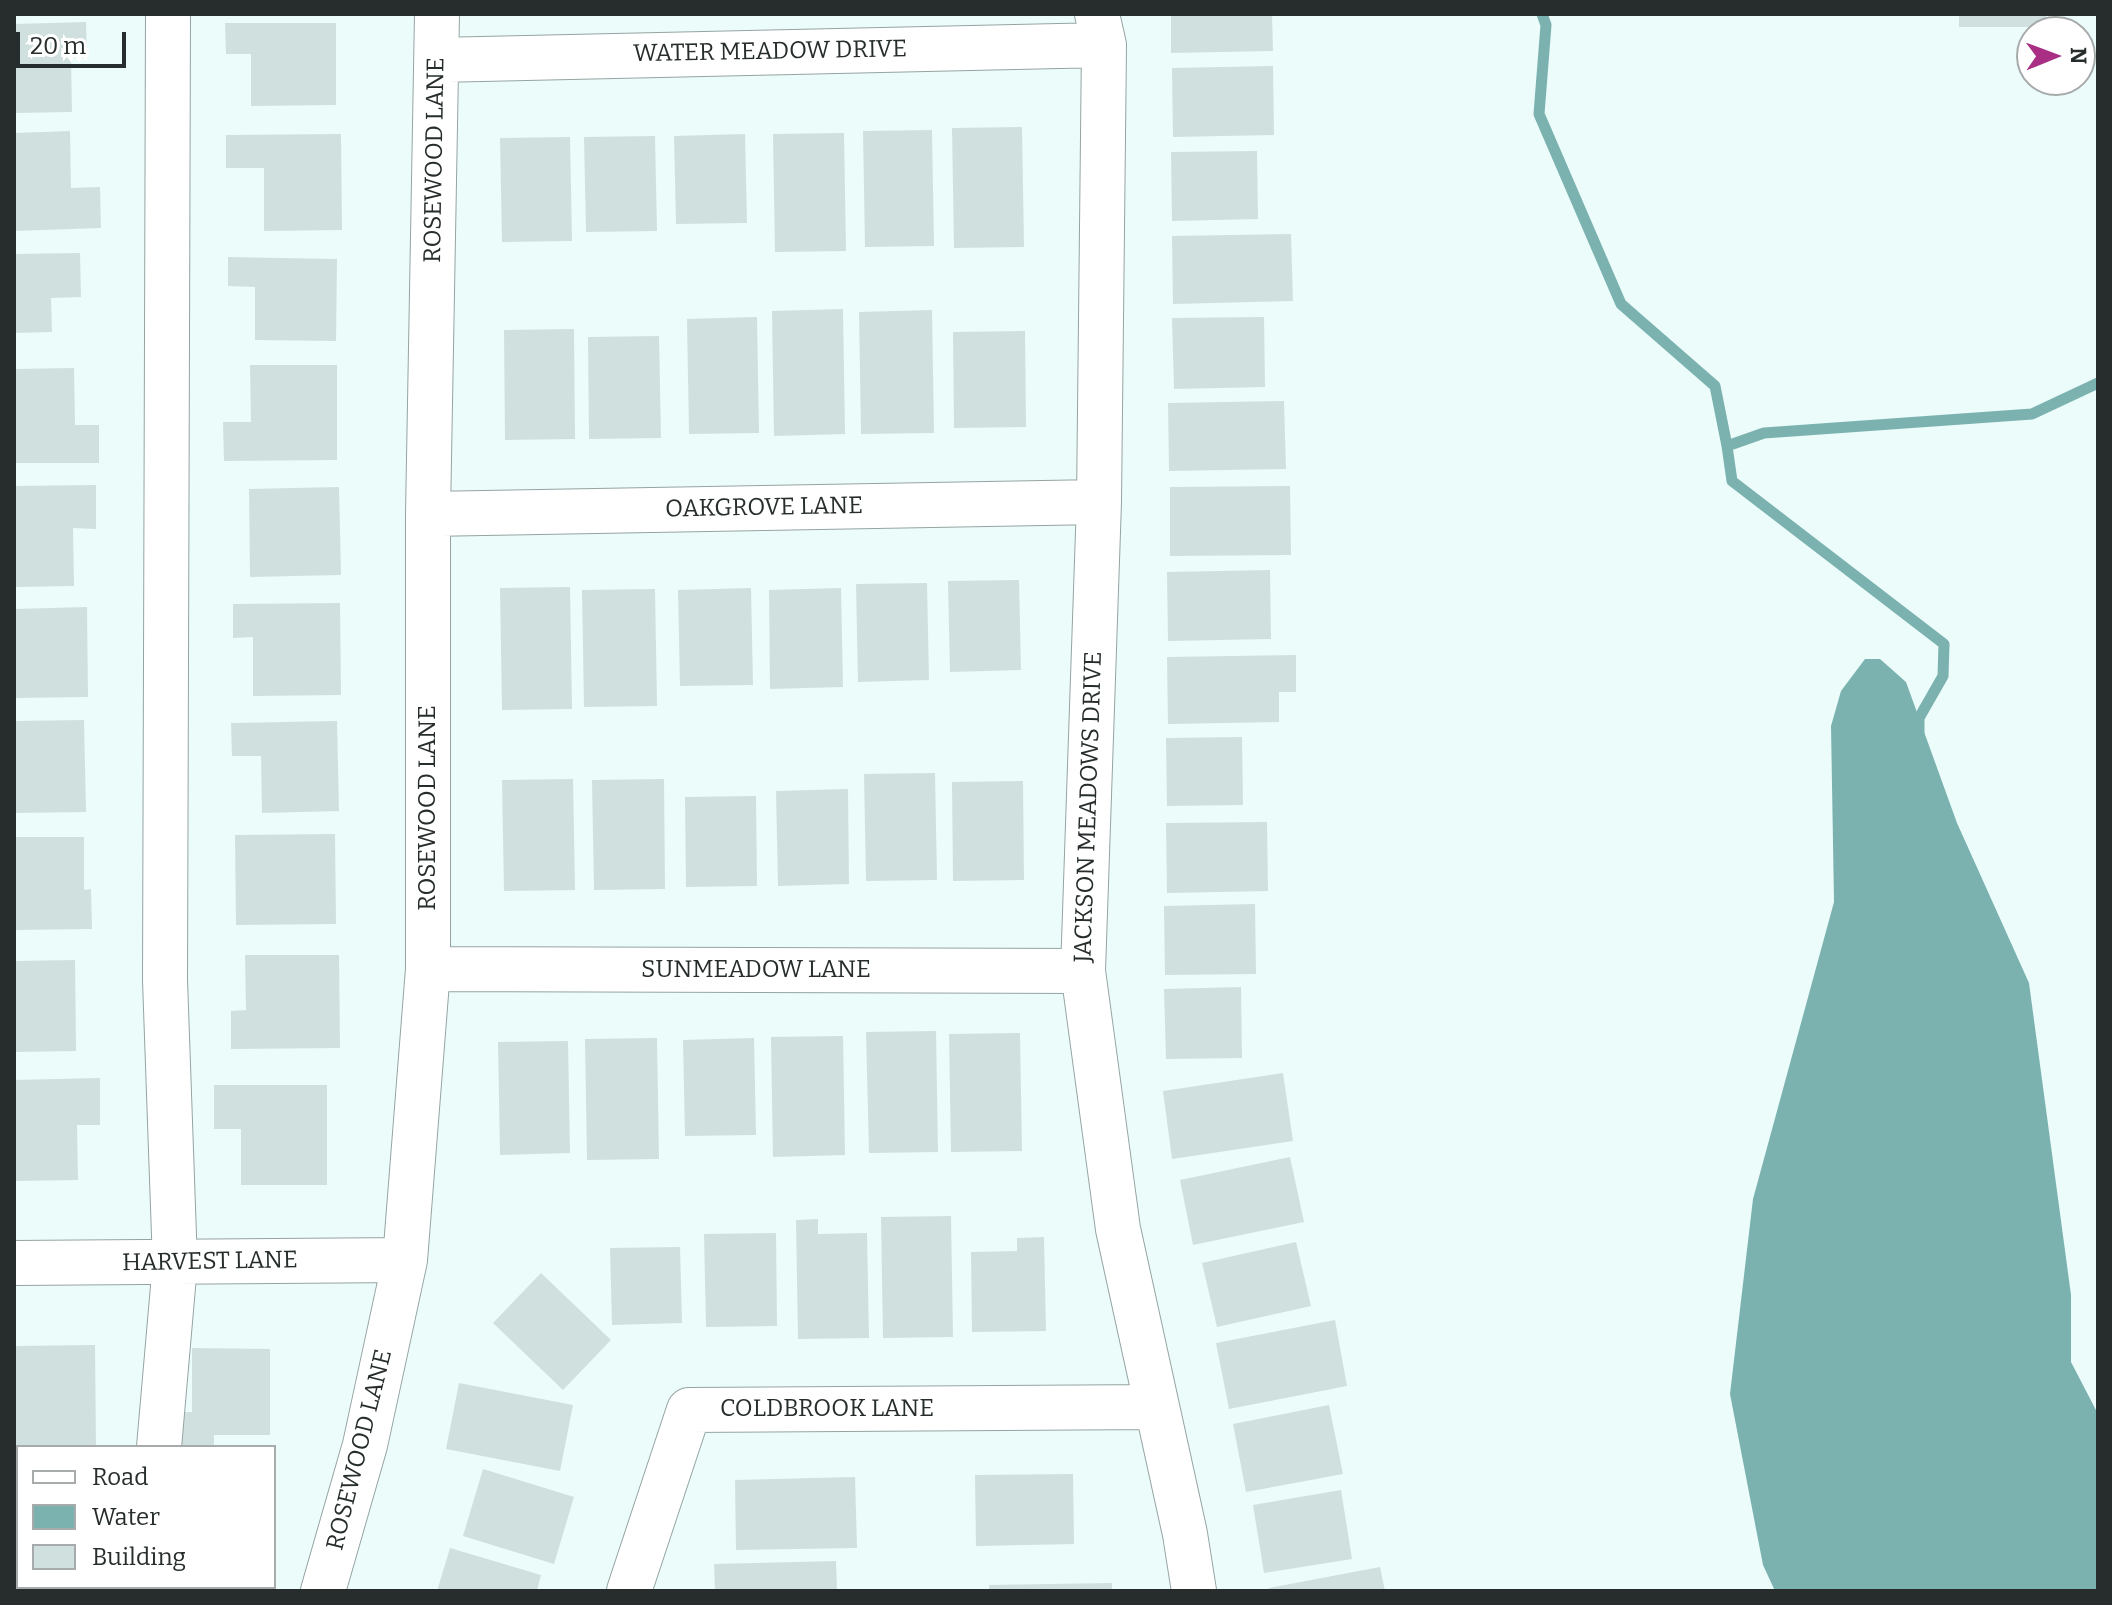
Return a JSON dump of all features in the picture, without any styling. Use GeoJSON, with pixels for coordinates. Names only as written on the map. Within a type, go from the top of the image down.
{"type":"FeatureCollection","features":[{"type":"Feature","properties":{"kind":"street"},"geometry":{"type":"LineString","coordinates":[[159,1445],[175,1264],[165,980],[168,14]]}},
{"type":"Feature","properties":{"kind":"street","name":"ROSEWOOD LANE"},"geometry":{"type":"LineString","coordinates":[[323,1591],[365,1445],[405,1260],[428,969],[428,514],[437,14]]}},
{"type":"Feature","properties":{"kind":"street","name":"WATER MEADOW DRIVE"},"geometry":{"type":"LineString","coordinates":[[437,60],[1100,29]]}},
{"type":"Feature","properties":{"kind":"street","name":"JACKSON MEADOWS DRIVE"},"geometry":{"type":"LineString","coordinates":[[1100,29],[1099,502],[1083,971],[1118,1229],[1185,1534],[1194,1591]]}},
{"type":"Feature","properties":{"kind":"street","name":"OAKGROVE LANE"},"geometry":{"type":"LineString","coordinates":[[428,514],[1099,502]]}},
{"type":"Feature","properties":{"kind":"street","name":"SUNMEADOW LANE"},"geometry":{"type":"LineString","coordinates":[[428,969],[1083,971]]}},
{"type":"Feature","properties":{"kind":"street","name":"HARVEST LANE"},"geometry":{"type":"LineString","coordinates":[[14,1263],[405,1260]]}},
{"type":"Feature","properties":{"kind":"street","name":"COLDBROOK LANE"},"geometry":{"type":"LineString","coordinates":[[629,1591],[689,1410],[1156,1407]]}},
{"type":"Feature","properties":{"kind":"water"},"geometry":{"type":"Polygon","coordinates":[[[1865,659],[1880,659],[1906,682],[1957,823],[2029,983],[2071,1295],[2071,1362],[2098,1414],[2098,1591],[1775,1591],[1763,1565],[1730,1394],[1753,1199],[1834,902],[1831,726],[1841,691],[1865,659]]]}},
{"type":"Feature","properties":{"kind":"building"},"geometry":{"type":"Polygon","coordinates":[[[1171,14],[1272,14],[1273,51],[1171,53],[1171,14]]]}},
{"type":"Feature","properties":{"kind":"building"},"geometry":{"type":"Polygon","coordinates":[[[1959,14],[2046,14],[2016,16],[2016,27],[1959,27],[1959,14]]]}},
{"type":"Feature","properties":{"kind":"building"},"geometry":{"type":"Polygon","coordinates":[[[86,22],[87,58],[71,58],[72,112],[14,113],[14,24],[86,22]]]}},
{"type":"Feature","properties":{"kind":"building"},"geometry":{"type":"Polygon","coordinates":[[[225,23],[336,23],[336,105],[251,106],[251,54],[226,54],[225,23]]]}},
{"type":"Feature","properties":{"kind":"building"},"geometry":{"type":"Polygon","coordinates":[[[1273,66],[1274,135],[1173,137],[1172,68],[1273,66]]]}},
{"type":"Feature","properties":{"kind":"building"},"geometry":{"type":"Polygon","coordinates":[[[1022,127],[1024,247],[954,248],[952,128],[1022,127]]]}},
{"type":"Feature","properties":{"kind":"building"},"geometry":{"type":"Polygon","coordinates":[[[932,130],[934,246],[865,247],[863,131],[932,130]]]}},
{"type":"Feature","properties":{"kind":"building"},"geometry":{"type":"Polygon","coordinates":[[[70,131],[71,188],[100,187],[101,228],[14,231],[14,133],[70,131]]]}},
{"type":"Feature","properties":{"kind":"building"},"geometry":{"type":"Polygon","coordinates":[[[844,133],[846,251],[775,252],[773,134],[844,133]]]}},
{"type":"Feature","properties":{"kind":"building"},"geometry":{"type":"Polygon","coordinates":[[[341,134],[342,230],[264,231],[264,168],[226,168],[226,135],[341,134]]]}},
{"type":"Feature","properties":{"kind":"building"},"geometry":{"type":"Polygon","coordinates":[[[745,134],[747,223],[676,224],[674,136],[745,134]]]}},
{"type":"Feature","properties":{"kind":"building"},"geometry":{"type":"Polygon","coordinates":[[[655,136],[657,231],[586,232],[584,137],[655,136]]]}},
{"type":"Feature","properties":{"kind":"building"},"geometry":{"type":"Polygon","coordinates":[[[570,137],[572,241],[502,242],[500,138],[570,137]]]}},
{"type":"Feature","properties":{"kind":"building"},"geometry":{"type":"Polygon","coordinates":[[[1257,151],[1258,219],[1172,221],[1171,152],[1257,151]]]}},
{"type":"Feature","properties":{"kind":"building"},"geometry":{"type":"Polygon","coordinates":[[[1291,234],[1293,301],[1173,304],[1172,236],[1291,234]]]}},
{"type":"Feature","properties":{"kind":"building"},"geometry":{"type":"Polygon","coordinates":[[[80,253],[81,297],[51,298],[52,332],[14,333],[14,254],[80,253]]]}},
{"type":"Feature","properties":{"kind":"building"},"geometry":{"type":"Polygon","coordinates":[[[228,257],[337,259],[336,341],[255,340],[255,287],[228,286],[228,257]]]}},
{"type":"Feature","properties":{"kind":"building"},"geometry":{"type":"Polygon","coordinates":[[[843,309],[845,434],[774,436],[772,311],[843,309]]]}},
{"type":"Feature","properties":{"kind":"building"},"geometry":{"type":"Polygon","coordinates":[[[932,310],[934,433],[861,434],[859,312],[932,310]]]}},
{"type":"Feature","properties":{"kind":"building"},"geometry":{"type":"Polygon","coordinates":[[[757,317],[759,433],[689,434],[687,319],[757,317]]]}},
{"type":"Feature","properties":{"kind":"building"},"geometry":{"type":"Polygon","coordinates":[[[1264,317],[1265,387],[1174,389],[1172,318],[1264,317]]]}},
{"type":"Feature","properties":{"kind":"building"},"geometry":{"type":"Polygon","coordinates":[[[574,329],[575,439],[505,440],[504,330],[574,329]]]}},
{"type":"Feature","properties":{"kind":"building"},"geometry":{"type":"Polygon","coordinates":[[[1025,331],[1026,427],[954,428],[953,332],[1025,331]]]}},
{"type":"Feature","properties":{"kind":"building"},"geometry":{"type":"Polygon","coordinates":[[[659,336],[661,438],[589,439],[588,337],[659,336]]]}},
{"type":"Feature","properties":{"kind":"building"},"geometry":{"type":"Polygon","coordinates":[[[250,365],[337,365],[337,460],[224,461],[223,422],[251,422],[250,365]]]}},
{"type":"Feature","properties":{"kind":"building"},"geometry":{"type":"Polygon","coordinates":[[[74,368],[75,425],[99,425],[99,463],[14,463],[14,369],[74,368]]]}},
{"type":"Feature","properties":{"kind":"building"},"geometry":{"type":"Polygon","coordinates":[[[1284,401],[1286,469],[1169,471],[1168,403],[1284,401]]]}},
{"type":"Feature","properties":{"kind":"building"},"geometry":{"type":"Polygon","coordinates":[[[96,485],[96,529],[73,528],[74,586],[14,587],[14,486],[96,485]]]}},
{"type":"Feature","properties":{"kind":"building"},"geometry":{"type":"Polygon","coordinates":[[[1290,486],[1291,555],[1170,556],[1170,487],[1290,486]]]}},
{"type":"Feature","properties":{"kind":"building"},"geometry":{"type":"Polygon","coordinates":[[[339,487],[341,575],[250,577],[249,489],[339,487]]]}},
{"type":"Feature","properties":{"kind":"building"},"geometry":{"type":"Polygon","coordinates":[[[1270,570],[1271,639],[1168,641],[1167,572],[1270,570]]]}},
{"type":"Feature","properties":{"kind":"building"},"geometry":{"type":"Polygon","coordinates":[[[1019,580],[1021,670],[950,672],[948,581],[1019,580]]]}},
{"type":"Feature","properties":{"kind":"building"},"geometry":{"type":"Polygon","coordinates":[[[927,583],[929,680],[858,682],[856,584],[927,583]]]}},
{"type":"Feature","properties":{"kind":"building"},"geometry":{"type":"Polygon","coordinates":[[[570,587],[572,709],[502,710],[500,588],[570,587]]]}},
{"type":"Feature","properties":{"kind":"building"},"geometry":{"type":"Polygon","coordinates":[[[751,588],[753,685],[680,686],[678,590],[751,588]]]}},
{"type":"Feature","properties":{"kind":"building"},"geometry":{"type":"Polygon","coordinates":[[[841,588],[843,687],[770,689],[769,590],[841,588]]]}},
{"type":"Feature","properties":{"kind":"building"},"geometry":{"type":"Polygon","coordinates":[[[655,589],[657,706],[584,707],[582,590],[655,589]]]}},
{"type":"Feature","properties":{"kind":"building"},"geometry":{"type":"Polygon","coordinates":[[[340,603],[341,695],[253,696],[253,637],[233,638],[233,604],[340,603]]]}},
{"type":"Feature","properties":{"kind":"building"},"geometry":{"type":"Polygon","coordinates":[[[87,607],[88,697],[14,698],[14,609],[87,607]]]}},
{"type":"Feature","properties":{"kind":"building"},"geometry":{"type":"Polygon","coordinates":[[[1296,655],[1296,692],[1279,692],[1279,722],[1168,724],[1167,657],[1296,655]]]}},
{"type":"Feature","properties":{"kind":"building"},"geometry":{"type":"Polygon","coordinates":[[[84,720],[86,812],[14,813],[14,721],[84,720]]]}},
{"type":"Feature","properties":{"kind":"building"},"geometry":{"type":"Polygon","coordinates":[[[337,721],[339,811],[262,813],[261,756],[232,756],[231,723],[337,721]]]}},
{"type":"Feature","properties":{"kind":"building"},"geometry":{"type":"Polygon","coordinates":[[[1242,737],[1243,805],[1167,806],[1166,738],[1242,737]]]}},
{"type":"Feature","properties":{"kind":"building"},"geometry":{"type":"Polygon","coordinates":[[[935,773],[937,880],[866,881],[864,774],[935,773]]]}},
{"type":"Feature","properties":{"kind":"building"},"geometry":{"type":"Polygon","coordinates":[[[573,779],[575,890],[504,891],[502,780],[573,779]]]}},
{"type":"Feature","properties":{"kind":"building"},"geometry":{"type":"Polygon","coordinates":[[[664,779],[665,889],[594,890],[592,780],[664,779]]]}},
{"type":"Feature","properties":{"kind":"building"},"geometry":{"type":"Polygon","coordinates":[[[1023,781],[1024,880],[953,881],[952,782],[1023,781]]]}},
{"type":"Feature","properties":{"kind":"building"},"geometry":{"type":"Polygon","coordinates":[[[848,789],[849,884],[778,886],[776,791],[848,789]]]}},
{"type":"Feature","properties":{"kind":"building"},"geometry":{"type":"Polygon","coordinates":[[[756,796],[757,886],[686,887],[685,797],[756,796]]]}},
{"type":"Feature","properties":{"kind":"building"},"geometry":{"type":"Polygon","coordinates":[[[1267,822],[1268,891],[1167,893],[1166,823],[1267,822]]]}},
{"type":"Feature","properties":{"kind":"building"},"geometry":{"type":"Polygon","coordinates":[[[335,834],[336,924],[236,925],[235,835],[335,834]]]}},
{"type":"Feature","properties":{"kind":"building"},"geometry":{"type":"Polygon","coordinates":[[[14,837],[84,837],[84,890],[91,889],[92,929],[14,930],[14,837]]]}},
{"type":"Feature","properties":{"kind":"building"},"geometry":{"type":"Polygon","coordinates":[[[1255,904],[1256,974],[1165,975],[1164,906],[1255,904]]]}},
{"type":"Feature","properties":{"kind":"building"},"geometry":{"type":"Polygon","coordinates":[[[245,955],[339,955],[340,1048],[231,1049],[231,1011],[246,1010],[245,955]]]}},
{"type":"Feature","properties":{"kind":"building"},"geometry":{"type":"Polygon","coordinates":[[[75,960],[76,1051],[14,1052],[14,961],[75,960]]]}},
{"type":"Feature","properties":{"kind":"building"},"geometry":{"type":"Polygon","coordinates":[[[1241,987],[1242,1058],[1166,1059],[1164,989],[1241,987]]]}},
{"type":"Feature","properties":{"kind":"building"},"geometry":{"type":"Polygon","coordinates":[[[936,1031],[938,1152],[869,1153],[866,1032],[936,1031]]]}},
{"type":"Feature","properties":{"kind":"building"},"geometry":{"type":"Polygon","coordinates":[[[1020,1033],[1022,1151],[951,1152],[949,1034],[1020,1033]]]}},
{"type":"Feature","properties":{"kind":"building"},"geometry":{"type":"Polygon","coordinates":[[[843,1036],[845,1155],[773,1157],[771,1037],[843,1036]]]}},
{"type":"Feature","properties":{"kind":"building"},"geometry":{"type":"Polygon","coordinates":[[[657,1038],[659,1159],[587,1160],[585,1039],[657,1038]]]}},
{"type":"Feature","properties":{"kind":"building"},"geometry":{"type":"Polygon","coordinates":[[[754,1038],[756,1135],[685,1136],[683,1040],[754,1038]]]}},
{"type":"Feature","properties":{"kind":"building"},"geometry":{"type":"Polygon","coordinates":[[[568,1041],[570,1153],[500,1155],[498,1042],[568,1041]]]}},
{"type":"Feature","properties":{"kind":"building"},"geometry":{"type":"Polygon","coordinates":[[[1283,1073],[1293,1141],[1172,1159],[1163,1091],[1283,1073]]]}},
{"type":"Feature","properties":{"kind":"building"},"geometry":{"type":"Polygon","coordinates":[[[100,1078],[100,1125],[77,1125],[78,1180],[14,1181],[14,1080],[100,1078]]]}},
{"type":"Feature","properties":{"kind":"building"},"geometry":{"type":"Polygon","coordinates":[[[214,1085],[327,1085],[327,1185],[241,1185],[241,1129],[214,1129],[214,1085]]]}},
{"type":"Feature","properties":{"kind":"building"},"geometry":{"type":"Polygon","coordinates":[[[1290,1157],[1304,1222],[1193,1245],[1180,1180],[1290,1157]]]}},
{"type":"Feature","properties":{"kind":"building"},"geometry":{"type":"Polygon","coordinates":[[[951,1216],[953,1337],[883,1338],[881,1217],[951,1216]]]}},
{"type":"Feature","properties":{"kind":"building"},"geometry":{"type":"Polygon","coordinates":[[[818,1219],[818,1234],[867,1233],[869,1338],[798,1339],[796,1220],[818,1219]]]}},
{"type":"Feature","properties":{"kind":"building"},"geometry":{"type":"Polygon","coordinates":[[[776,1233],[777,1326],[706,1327],[704,1234],[776,1233]]]}},
{"type":"Feature","properties":{"kind":"building"},"geometry":{"type":"Polygon","coordinates":[[[1044,1237],[1046,1331],[972,1332],[971,1252],[1017,1251],[1017,1238],[1044,1237]]]}},
{"type":"Feature","properties":{"kind":"building"},"geometry":{"type":"Polygon","coordinates":[[[1296,1242],[1311,1306],[1217,1327],[1202,1263],[1296,1242]]]}},
{"type":"Feature","properties":{"kind":"building"},"geometry":{"type":"Polygon","coordinates":[[[680,1247],[682,1323],[612,1325],[610,1248],[680,1247]]]}},
{"type":"Feature","properties":{"kind":"building"},"geometry":{"type":"Polygon","coordinates":[[[541,1273],[611,1340],[563,1390],[493,1323],[541,1273]]]}},
{"type":"Feature","properties":{"kind":"building"},"geometry":{"type":"Polygon","coordinates":[[[1335,1320],[1347,1386],[1229,1409],[1216,1343],[1335,1320]]]}},
{"type":"Feature","properties":{"kind":"building"},"geometry":{"type":"Polygon","coordinates":[[[95,1345],[96,1445],[16,1445],[14,1449],[14,1346],[95,1345]]]}},
{"type":"Feature","properties":{"kind":"building"},"geometry":{"type":"Polygon","coordinates":[[[192,1348],[270,1349],[270,1435],[214,1435],[214,1445],[180,1445],[180,1412],[192,1412],[192,1348]]]}},
{"type":"Feature","properties":{"kind":"building"},"geometry":{"type":"Polygon","coordinates":[[[459,1383],[573,1405],[560,1471],[446,1449],[459,1383]]]}},
{"type":"Feature","properties":{"kind":"building"},"geometry":{"type":"Polygon","coordinates":[[[1329,1405],[1343,1474],[1246,1492],[1233,1424],[1329,1405]]]}},
{"type":"Feature","properties":{"kind":"building"},"geometry":{"type":"Polygon","coordinates":[[[483,1469],[574,1497],[554,1564],[463,1536],[483,1469]]]}},
{"type":"Feature","properties":{"kind":"building"},"geometry":{"type":"Polygon","coordinates":[[[1073,1474],[1074,1544],[976,1546],[975,1475],[1073,1474]]]}},
{"type":"Feature","properties":{"kind":"building"},"geometry":{"type":"Polygon","coordinates":[[[855,1477],[857,1548],[736,1550],[735,1480],[855,1477]]]}},
{"type":"Feature","properties":{"kind":"building"},"geometry":{"type":"Polygon","coordinates":[[[1341,1490],[1352,1559],[1264,1573],[1253,1505],[1341,1490]]]}},
{"type":"Feature","properties":{"kind":"building"},"geometry":{"type":"Polygon","coordinates":[[[450,1548],[541,1575],[537,1591],[437,1591],[450,1548]]]}},
{"type":"Feature","properties":{"kind":"building"},"geometry":{"type":"Polygon","coordinates":[[[836,1561],[837,1591],[715,1591],[714,1564],[836,1561]]]}},
{"type":"Feature","properties":{"kind":"building"},"geometry":{"type":"Polygon","coordinates":[[[1380,1567],[1385,1591],[1269,1591],[1269,1588],[1380,1567]]]}},
{"type":"Feature","properties":{"kind":"building"},"geometry":{"type":"Polygon","coordinates":[[[1112,1583],[1112,1591],[989,1591],[989,1585],[1112,1583]]]}},
{"type":"Feature","properties":{"kind":"waterway"},"geometry":{"type":"LineString","coordinates":[[1542,14],[1546,25],[1539,114],[1621,304],[1715,386],[1727,446]]}},
{"type":"Feature","properties":{"kind":"waterway"},"geometry":{"type":"LineString","coordinates":[[1919,733],[1919,718],[1943,676],[1944,644],[1732,481],[1727,446],[1764,433],[2032,414],[2098,383]]}}]}
